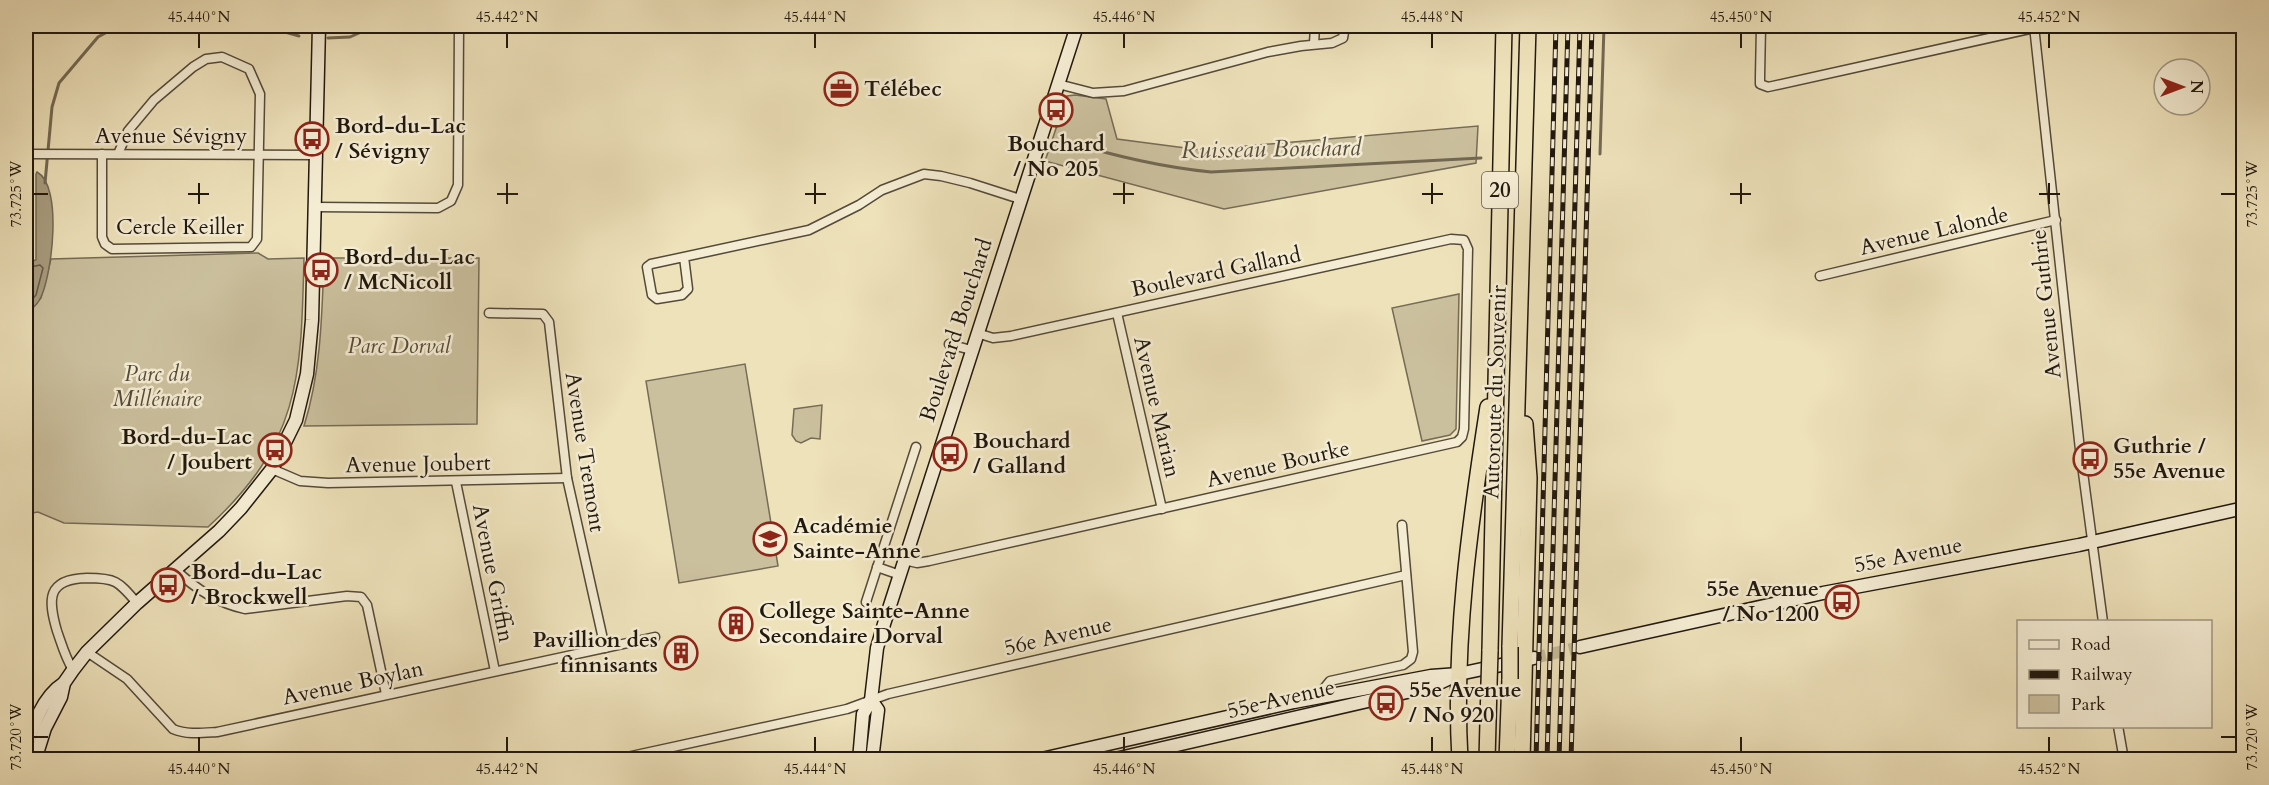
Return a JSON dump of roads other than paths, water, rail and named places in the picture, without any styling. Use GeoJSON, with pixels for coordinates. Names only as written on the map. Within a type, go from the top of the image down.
{"type":"FeatureCollection","features":[{"type":"Feature","properties":{"kind":"highway","name":"Autoroute du Souvenir"},"geometry":{"type":"LineString","coordinates":[[1487,759],[1504,26]]}},
{"type":"Feature","properties":{"kind":"highway","name":"Autoroute du Souvenir"},"geometry":{"type":"LineString","coordinates":[[1507,759],[1528,26]]}},
{"type":"Feature","properties":{"kind":"highway"},"geometry":{"type":"LineString","coordinates":[[1518,344],[1529,478],[1529,659],[1522,759]]}},
{"type":"Feature","properties":{"kind":"highway"},"geometry":{"type":"LineString","coordinates":[[1460,759],[1459,674],[1463,610],[1478,468],[1496,354]]}},
{"type":"Feature","properties":{"kind":"street"},"geometry":{"type":"LineString","coordinates":[[26,751],[39,728],[53,690],[64,683],[87,652],[137,603],[233,517],[273,469],[296,420],[308,374],[312,320],[320,26]]}},
{"type":"Feature","properties":{"kind":"street"},"geometry":{"type":"LineString","coordinates":[[316,207],[438,208],[451,201],[458,184],[459,26]]}},
{"type":"Feature","properties":{"kind":"street","name":"Boulevard Bouchard"},"geometry":{"type":"LineString","coordinates":[[871,700],[877,648],[1077,26]]}},
{"type":"Feature","properties":{"kind":"street"},"geometry":{"type":"LineString","coordinates":[[1314,44],[1315,26]]}},
{"type":"Feature","properties":{"kind":"street"},"geometry":{"type":"LineString","coordinates":[[1058,84],[1093,93],[1124,91],[1268,52],[1332,43],[1341,40],[1345,26]]}},
{"type":"Feature","properties":{"kind":"street"},"geometry":{"type":"LineString","coordinates":[[1761,26],[1760,84],[1768,87],[2037,26]]}},
{"type":"Feature","properties":{"kind":"street","name":"Avenue Guthrie"},"geometry":{"type":"LineString","coordinates":[[2037,26],[2080,450],[2103,620]]}},
{"type":"Feature","properties":{"kind":"street"},"geometry":{"type":"LineString","coordinates":[[118,154],[128,131],[154,100],[193,67],[206,59],[222,57],[249,69],[256,82],[260,94],[259,155]]}},
{"type":"Feature","properties":{"kind":"street","name":"Avenue Sévigny"},"geometry":{"type":"LineString","coordinates":[[27,154],[316,155]]}},
{"type":"Feature","properties":{"kind":"street","name":"Cercle Keiller"},"geometry":{"type":"LineString","coordinates":[[102,154],[102,237],[105,244],[112,249],[251,247],[257,239],[259,155]]}},
{"type":"Feature","properties":{"kind":"street"},"geometry":{"type":"LineString","coordinates":[[684,257],[688,289],[682,295],[657,299],[652,296],[647,267],[651,264],[808,230],[859,205],[882,190],[924,174],[970,183],[1020,199]]}},
{"type":"Feature","properties":{"kind":"street","name":"Avenue Lalonde"},"geometry":{"type":"LineString","coordinates":[[1820,276],[2056,220]]}},
{"type":"Feature","properties":{"kind":"street","name":"Boulevard Galland"},"geometry":{"type":"LineString","coordinates":[[977,333],[1001,338],[1432,243],[1451,239],[1464,240]]}},
{"type":"Feature","properties":{"kind":"street","name":"Avenue Bourke"},"geometry":{"type":"LineString","coordinates":[[904,560],[917,563],[929,561],[1446,446],[1460,440],[1464,429],[1469,253],[1464,240]]}},
{"type":"Feature","properties":{"kind":"street","name":"Avenue Tremont"},"geometry":{"type":"LineString","coordinates":[[489,313],[534,312],[543,314],[549,322],[567,478],[605,648]]}},
{"type":"Feature","properties":{"kind":"street","name":"Avenue Marian"},"geometry":{"type":"LineString","coordinates":[[1117,313],[1162,509]]}},
{"type":"Feature","properties":{"kind":"street"},"geometry":{"type":"LineString","coordinates":[[950,344],[971,350]]}},
{"type":"Feature","properties":{"kind":"street"},"geometry":{"type":"LineString","coordinates":[[866,602],[916,447]]}},
{"type":"Feature","properties":{"kind":"street","name":"Avenue Joubert"},"geometry":{"type":"LineString","coordinates":[[273,469],[286,476],[315,483],[567,478]]}},
{"type":"Feature","properties":{"kind":"street","name":"Avenue Griffin"},"geometry":{"type":"LineString","coordinates":[[456,482],[495,671]]}},
{"type":"Feature","properties":{"kind":"street","name":"55e Avenue"},"geometry":{"type":"LineString","coordinates":[[1580,647],[1832,591],[2092,542],[2244,507]]}},
{"type":"Feature","properties":{"kind":"street"},"geometry":{"type":"LineString","coordinates":[[1402,525],[1406,575]]}},
{"type":"Feature","properties":{"kind":"street"},"geometry":{"type":"LineString","coordinates":[[877,567],[900,575]]}},
{"type":"Feature","properties":{"kind":"street"},"geometry":{"type":"LineString","coordinates":[[175,569],[186,580],[216,599],[229,606],[245,609],[347,596],[361,597],[367,605],[386,694]]}},
{"type":"Feature","properties":{"kind":"street","name":"55e Avenue"},"geometry":{"type":"LineString","coordinates":[[1316,698],[1330,681],[1402,665],[1410,661],[1413,652],[1406,575]]}},
{"type":"Feature","properties":{"kind":"street","name":"56e Avenue"},"geometry":{"type":"LineString","coordinates":[[613,759],[847,709],[888,694],[1406,575]]}},
{"type":"Feature","properties":{"kind":"street"},"geometry":{"type":"LineString","coordinates":[[73,670],[65,658],[50,607],[51,597],[61,583],[75,578],[107,578],[119,585],[137,603]]}},
{"type":"Feature","properties":{"kind":"street","name":"Avenue Boylan"},"geometry":{"type":"LineString","coordinates":[[87,652],[127,679],[166,723],[181,733],[217,732],[655,637]]}},
{"type":"Feature","properties":{"kind":"street","name":"55e Avenue"},"geometry":{"type":"LineString","coordinates":[[1037,759],[1316,698],[1431,676],[1459,674],[1529,659]]}},
{"type":"Feature","properties":{"kind":"street","name":"55e Avenue"},"geometry":{"type":"LineString","coordinates":[[1111,759],[1433,686],[1459,674]]}},
{"type":"Feature","properties":{"kind":"street"},"geometry":{"type":"LineString","coordinates":[[859,759],[863,714],[871,700],[878,710],[872,759]]}},
{"type":"Feature","properties":{"kind":"street"},"geometry":{"type":"LineString","coordinates":[[35,759],[39,728]]}},
{"type":"Feature","properties":{"kind":"street"},"geometry":{"type":"LineString","coordinates":[[2118,728],[2124,759]]}},
{"type":"Feature","properties":{"kind":"water"},"geometry":{"type":"Polygon","coordinates":[[[37,172],[45,180],[50,194],[53,231],[45,286],[36,305],[26,314],[26,262],[36,260],[37,172]]]}},
{"type":"Feature","properties":{"kind":"waterway","name":"Ruisseau Bouchard"},"geometry":{"type":"LineString","coordinates":[[45,183],[52,107],[59,83],[98,37],[118,26]]}},
{"type":"Feature","properties":{"kind":"waterway","name":"Ruisseau Bouchard"},"geometry":{"type":"LineString","coordinates":[[264,26],[299,36]]}},
{"type":"Feature","properties":{"kind":"waterway","name":"Ruisseau Bouchard"},"geometry":{"type":"LineString","coordinates":[[328,38],[350,37],[375,26]]}},
{"type":"Feature","properties":{"kind":"waterway","name":"Ruisseau Bouchard"},"geometry":{"type":"LineString","coordinates":[[1600,154],[1604,26]]}},
{"type":"Feature","properties":{"kind":"waterway","name":"Ruisseau Bouchard"},"geometry":{"type":"LineString","coordinates":[[1066,141],[1138,160],[1211,172],[1481,158]]}},
{"type":"Feature","properties":{"kind":"tunnel"},"geometry":{"type":"LineString","coordinates":[[1534,658],[1580,647]]}},
{"type":"Feature","properties":{"kind":"railway"},"geometry":{"type":"LineString","coordinates":[[1536,760],[1556,26]]}},
{"type":"Feature","properties":{"kind":"railway"},"geometry":{"type":"LineString","coordinates":[[1547,760],[1568,26]]}},
{"type":"Feature","properties":{"kind":"railway"},"geometry":{"type":"LineString","coordinates":[[1559,760],[1580,26]]}},
{"type":"Feature","properties":{"kind":"railway"},"geometry":{"type":"LineString","coordinates":[[1571,760],[1592,26]]}},
{"type":"Feature","properties":{"kind":"place","name":"Télébec"},"geometry":{"type":"Point","coordinates":[841,89]}},
{"type":"Feature","properties":{"kind":"place","name":"Bouchard / No 205"},"geometry":{"type":"Point","coordinates":[1056,110]}},
{"type":"Feature","properties":{"kind":"place","name":"Bord-du-Lac / Sévigny"},"geometry":{"type":"Point","coordinates":[312,139]}},
{"type":"Feature","properties":{"kind":"place","name":"Bord-du-Lac / McNicoll"},"geometry":{"type":"Point","coordinates":[321,270]}},
{"type":"Feature","properties":{"kind":"place","name":"Bord-du-Lac / Joubert"},"geometry":{"type":"Point","coordinates":[275,450]}},
{"type":"Feature","properties":{"kind":"place","name":"Bouchard / Galland"},"geometry":{"type":"Point","coordinates":[950,454]}},
{"type":"Feature","properties":{"kind":"place","name":"Guthrie / 55e Avenue"},"geometry":{"type":"Point","coordinates":[2090,459]}},
{"type":"Feature","properties":{"kind":"place","name":"Académie Sainte-Anne"},"geometry":{"type":"Point","coordinates":[770,539]}},
{"type":"Feature","properties":{"kind":"place","name":"Bord-du-Lac / Brockwell"},"geometry":{"type":"Point","coordinates":[168,585]}},
{"type":"Feature","properties":{"kind":"place","name":"55e Avenue / No 1200"},"geometry":{"type":"Point","coordinates":[1842,602]}},
{"type":"Feature","properties":{"kind":"place","name":"College Sainte-Anne Secondaire Dorval"},"geometry":{"type":"Point","coordinates":[736,624]}},
{"type":"Feature","properties":{"kind":"place","name":"Pavillion des finnisants"},"geometry":{"type":"Point","coordinates":[681,653]}},
{"type":"Feature","properties":{"kind":"place","name":"55e Avenue / No 920"},"geometry":{"type":"Point","coordinates":[1386,703]}},
{"type":"Feature","properties":{"kind":"park label","name":"Parc Dorval"},"geometry":{"type":"Point","coordinates":[399,346]}},
{"type":"Feature","properties":{"kind":"park label","name":"Parc du Millénaire"},"geometry":{"type":"Point","coordinates":[157,386]}}]}
